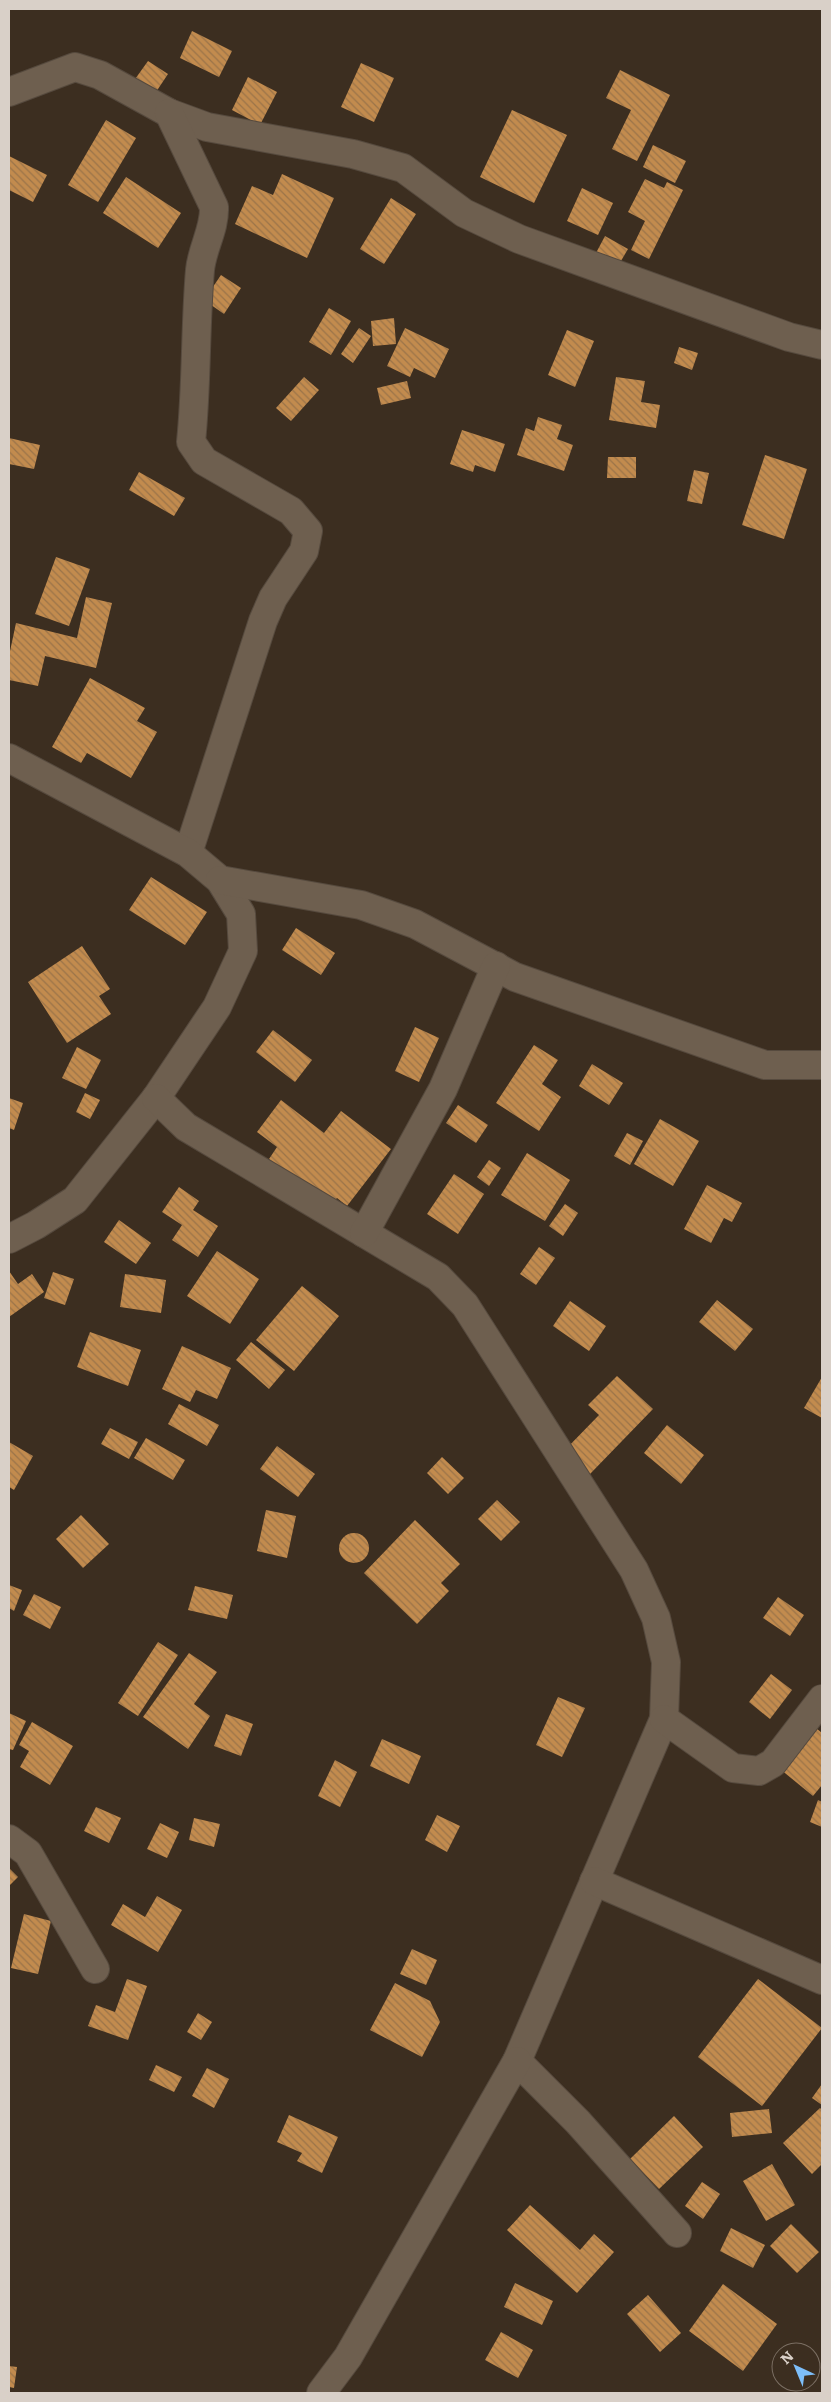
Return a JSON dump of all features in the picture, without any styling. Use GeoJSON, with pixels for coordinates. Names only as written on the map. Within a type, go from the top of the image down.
{"type":"FeatureCollection","features":[{"type":"Feature","properties":{"kind":"street"},"geometry":{"type":"LineString","coordinates":[[9,92],[75,67],[100,75],[169,112],[208,127],[353,154],[404,168],[464,212],[518,239],[789,336],[822,345]]}},
{"type":"Feature","properties":{"kind":"street"},"geometry":{"type":"LineString","coordinates":[[169,112],[214,207],[214,220],[200,268],[191,442],[204,461],[291,511],[308,531],[304,551],[273,598],[262,621],[188,853]]}},
{"type":"Feature","properties":{"kind":"street"},"geometry":{"type":"LineString","coordinates":[[9,758],[188,853],[220,880],[241,914],[243,951],[217,1007],[156,1098],[75,1200],[36,1225],[9,1239]]}},
{"type":"Feature","properties":{"kind":"street"},"geometry":{"type":"LineString","coordinates":[[220,880],[361,905],[415,924],[515,977],[765,1065],[822,1065]]}},
{"type":"Feature","properties":{"kind":"street"},"geometry":{"type":"LineString","coordinates":[[364,1233],[443,1089],[496,966]]}},
{"type":"Feature","properties":{"kind":"street"},"geometry":{"type":"LineString","coordinates":[[156,1098],[186,1127],[438,1276],[465,1305],[634,1570],[656,1618],[666,1662],[664,1719],[517,2061],[348,2357],[321,2393]]}},
{"type":"Feature","properties":{"kind":"street"},"geometry":{"type":"LineString","coordinates":[[664,1719],[733,1768],[759,1771],[773,1763],[822,1699]]}},
{"type":"Feature","properties":{"kind":"street"},"geometry":{"type":"LineString","coordinates":[[9,1839],[28,1853],[95,1969]]}},
{"type":"Feature","properties":{"kind":"street"},"geometry":{"type":"LineString","coordinates":[[594,1881],[822,1980]]}},
{"type":"Feature","properties":{"kind":"street"},"geometry":{"type":"LineString","coordinates":[[517,2061],[578,2122],[677,2233]]}},
{"type":"Feature","properties":{"kind":"building"},"geometry":{"type":"Polygon","coordinates":[[[192,31],[232,51],[219,77],[180,58],[192,31]]]}},
{"type":"Feature","properties":{"kind":"building"},"geometry":{"type":"Polygon","coordinates":[[[148,61],[168,74],[154,95],[133,82],[148,61]]]}},
{"type":"Feature","properties":{"kind":"building"},"geometry":{"type":"Polygon","coordinates":[[[361,63],[394,78],[374,122],[341,107],[361,63]]]}},
{"type":"Feature","properties":{"kind":"building"},"geometry":{"type":"Polygon","coordinates":[[[620,70],[670,95],[637,161],[612,149],[631,110],[606,98],[620,70]]]}},
{"type":"Feature","properties":{"kind":"building"},"geometry":{"type":"Polygon","coordinates":[[[248,77],[277,92],[260,125],[232,110],[248,77]]]}},
{"type":"Feature","properties":{"kind":"building"},"geometry":{"type":"Polygon","coordinates":[[[512,110],[567,135],[534,203],[480,177],[512,110]]]}},
{"type":"Feature","properties":{"kind":"building"},"geometry":{"type":"Polygon","coordinates":[[[106,120],[136,138],[98,202],[68,185],[106,120]]]}},
{"type":"Feature","properties":{"kind":"building"},"geometry":{"type":"Polygon","coordinates":[[[653,145],[686,161],[675,183],[643,167],[653,145]]]}},
{"type":"Feature","properties":{"kind":"building"},"geometry":{"type":"Polygon","coordinates":[[[9,156],[47,175],[33,202],[9,190],[9,156]]]}},
{"type":"Feature","properties":{"kind":"building"},"geometry":{"type":"Polygon","coordinates":[[[282,174],[334,198],[307,258],[235,224],[252,186],[273,195],[282,174]]]}},
{"type":"Feature","properties":{"kind":"building"},"geometry":{"type":"Polygon","coordinates":[[[126,177],[181,213],[158,248],[103,213],[126,177]]]}},
{"type":"Feature","properties":{"kind":"building"},"geometry":{"type":"Polygon","coordinates":[[[645,179],[664,188],[667,182],[683,190],[649,259],[631,250],[645,221],[628,212],[645,179]]]}},
{"type":"Feature","properties":{"kind":"building"},"geometry":{"type":"Polygon","coordinates":[[[582,188],[613,203],[598,235],[567,221],[582,188]]]}},
{"type":"Feature","properties":{"kind":"building"},"geometry":{"type":"Polygon","coordinates":[[[391,198],[416,214],[384,264],[360,249],[391,198]]]}},
{"type":"Feature","properties":{"kind":"building"},"geometry":{"type":"Polygon","coordinates":[[[605,236],[628,249],[618,266],[596,253],[605,236]]]}},
{"type":"Feature","properties":{"kind":"building"},"geometry":{"type":"Polygon","coordinates":[[[221,275],[241,288],[224,314],[204,300],[221,275]]]}},
{"type":"Feature","properties":{"kind":"building"},"geometry":{"type":"Polygon","coordinates":[[[329,308],[351,321],[331,355],[309,342],[329,308]]]}},
{"type":"Feature","properties":{"kind":"building"},"geometry":{"type":"Polygon","coordinates":[[[394,318],[396,344],[373,346],[371,321],[394,318]]]}},
{"type":"Feature","properties":{"kind":"building"},"geometry":{"type":"Polygon","coordinates":[[[359,328],[371,336],[353,363],[341,354],[359,328]]]}},
{"type":"Feature","properties":{"kind":"building"},"geometry":{"type":"Polygon","coordinates":[[[405,328],[449,349],[435,378],[414,368],[410,377],[387,366],[405,328]]]}},
{"type":"Feature","properties":{"kind":"building"},"geometry":{"type":"Polygon","coordinates":[[[567,330],[594,341],[575,387],[548,375],[567,330]]]}},
{"type":"Feature","properties":{"kind":"building"},"geometry":{"type":"Polygon","coordinates":[[[679,347],[698,353],[692,370],[674,363],[679,347]]]}},
{"type":"Feature","properties":{"kind":"building"},"geometry":{"type":"Polygon","coordinates":[[[304,377],[319,390],[291,421],[276,408],[304,377]]]}},
{"type":"Feature","properties":{"kind":"building"},"geometry":{"type":"Polygon","coordinates":[[[616,377],[645,381],[641,402],[660,405],[656,428],[609,420],[616,377]]]}},
{"type":"Feature","properties":{"kind":"building"},"geometry":{"type":"Polygon","coordinates":[[[407,381],[411,398],[381,405],[377,388],[407,381]]]}},
{"type":"Feature","properties":{"kind":"building"},"geometry":{"type":"Polygon","coordinates":[[[538,417],[562,425],[557,439],[573,445],[564,471],[517,455],[526,428],[534,431],[538,417]]]}},
{"type":"Feature","properties":{"kind":"building"},"geometry":{"type":"Polygon","coordinates":[[[462,430],[505,444],[495,472],[475,465],[473,472],[450,464],[462,430]]]}},
{"type":"Feature","properties":{"kind":"building"},"geometry":{"type":"Polygon","coordinates":[[[9,438],[40,445],[34,469],[9,464],[9,438]]]}},
{"type":"Feature","properties":{"kind":"building"},"geometry":{"type":"Polygon","coordinates":[[[765,455],[807,469],[784,539],[742,525],[765,455]]]}},
{"type":"Feature","properties":{"kind":"building"},"geometry":{"type":"Polygon","coordinates":[[[608,457],[636,457],[636,478],[607,478],[608,457]]]}},
{"type":"Feature","properties":{"kind":"building"},"geometry":{"type":"Polygon","coordinates":[[[694,470],[709,473],[702,504],[687,501],[694,470]]]}},
{"type":"Feature","properties":{"kind":"building"},"geometry":{"type":"Polygon","coordinates":[[[139,472],[185,498],[174,516],[129,490],[139,472]]]}},
{"type":"Feature","properties":{"kind":"building"},"geometry":{"type":"Polygon","coordinates":[[[56,557],[90,569],[69,626],[35,614],[56,557]]]}},
{"type":"Feature","properties":{"kind":"building"},"geometry":{"type":"Polygon","coordinates":[[[86,597],[112,603],[96,668],[45,656],[38,686],[9,680],[9,656],[16,623],[77,638],[86,597]]]}},
{"type":"Feature","properties":{"kind":"building"},"geometry":{"type":"Polygon","coordinates":[[[90,678],[145,708],[137,721],[157,732],[131,778],[87,753],[81,763],[52,747],[90,678]]]}},
{"type":"Feature","properties":{"kind":"building"},"geometry":{"type":"Polygon","coordinates":[[[151,877],[207,912],[185,945],[129,910],[151,877]]]}},
{"type":"Feature","properties":{"kind":"building"},"geometry":{"type":"Polygon","coordinates":[[[296,928],[335,953],[321,975],[282,950],[296,928]]]}},
{"type":"Feature","properties":{"kind":"building"},"geometry":{"type":"Polygon","coordinates":[[[82,946],[110,989],[99,996],[111,1014],[67,1043],[28,982],[82,946]]]}},
{"type":"Feature","properties":{"kind":"building"},"geometry":{"type":"Polygon","coordinates":[[[415,1027],[439,1038],[419,1082],[395,1071],[415,1027]]]}},
{"type":"Feature","properties":{"kind":"building"},"geometry":{"type":"Polygon","coordinates":[[[273,1030],[312,1060],[295,1082],[256,1052],[273,1030]]]}},
{"type":"Feature","properties":{"kind":"building"},"geometry":{"type":"Polygon","coordinates":[[[534,1045],[558,1060],[542,1084],[561,1097],[539,1131],[496,1103],[534,1045]]]}},
{"type":"Feature","properties":{"kind":"building"},"geometry":{"type":"Polygon","coordinates":[[[77,1047],[101,1060],[86,1089],[62,1078],[77,1047]]]}},
{"type":"Feature","properties":{"kind":"building"},"geometry":{"type":"Polygon","coordinates":[[[592,1064],[623,1083],[609,1105],[579,1086],[592,1064]]]}},
{"type":"Feature","properties":{"kind":"building"},"geometry":{"type":"Polygon","coordinates":[[[85,1093],[100,1100],[90,1119],[76,1112],[85,1093]]]}},
{"type":"Feature","properties":{"kind":"building"},"geometry":{"type":"Polygon","coordinates":[[[9,1098],[23,1103],[14,1130],[9,1128],[9,1098]]]}},
{"type":"Feature","properties":{"kind":"building"},"geometry":{"type":"Polygon","coordinates":[[[281,1100],[324,1133],[341,1111],[391,1149],[347,1206],[337,1198],[330,1206],[269,1159],[277,1147],[257,1132],[281,1100]]]}},
{"type":"Feature","properties":{"kind":"building"},"geometry":{"type":"Polygon","coordinates":[[[458,1105],[488,1125],[476,1143],[446,1123],[458,1105]]]}},
{"type":"Feature","properties":{"kind":"building"},"geometry":{"type":"Polygon","coordinates":[[[660,1119],[699,1141],[673,1186],[634,1164],[660,1119]]]}},
{"type":"Feature","properties":{"kind":"building"},"geometry":{"type":"Polygon","coordinates":[[[627,1133],[643,1141],[630,1165],[614,1156],[627,1133]]]}},
{"type":"Feature","properties":{"kind":"building"},"geometry":{"type":"Polygon","coordinates":[[[527,1153],[570,1180],[545,1221],[501,1195],[527,1153]]]}},
{"type":"Feature","properties":{"kind":"building"},"geometry":{"type":"Polygon","coordinates":[[[489,1160],[501,1168],[489,1186],[477,1177],[489,1160]]]}},
{"type":"Feature","properties":{"kind":"building"},"geometry":{"type":"Polygon","coordinates":[[[454,1174],[484,1194],[458,1234],[427,1214],[454,1174]]]}},
{"type":"Feature","properties":{"kind":"building"},"geometry":{"type":"Polygon","coordinates":[[[707,1185],[742,1203],[732,1222],[724,1218],[711,1243],[684,1229],[707,1185]]]}},
{"type":"Feature","properties":{"kind":"building"},"geometry":{"type":"Polygon","coordinates":[[[179,1187],[199,1201],[193,1210],[218,1226],[198,1257],[172,1240],[182,1225],[162,1212],[179,1187]]]}},
{"type":"Feature","properties":{"kind":"building"},"geometry":{"type":"Polygon","coordinates":[[[565,1204],[578,1213],[563,1236],[549,1226],[565,1204]]]}},
{"type":"Feature","properties":{"kind":"building"},"geometry":{"type":"Polygon","coordinates":[[[119,1220],[151,1243],[136,1264],[104,1242],[119,1220]]]}},
{"type":"Feature","properties":{"kind":"building"},"geometry":{"type":"Polygon","coordinates":[[[539,1247],[555,1258],[536,1285],[520,1274],[539,1247]]]}},
{"type":"Feature","properties":{"kind":"building"},"geometry":{"type":"Polygon","coordinates":[[[217,1251],[259,1279],[230,1324],[187,1296],[217,1251]]]}},
{"type":"Feature","properties":{"kind":"building"},"geometry":{"type":"Polygon","coordinates":[[[9,1271],[18,1284],[32,1274],[44,1292],[9,1317],[9,1271]]]}},
{"type":"Feature","properties":{"kind":"building"},"geometry":{"type":"Polygon","coordinates":[[[53,1272],[74,1279],[65,1305],[44,1298],[53,1272]]]}},
{"type":"Feature","properties":{"kind":"building"},"geometry":{"type":"Polygon","coordinates":[[[125,1274],[166,1280],[161,1313],[120,1307],[125,1274]]]}},
{"type":"Feature","properties":{"kind":"building"},"geometry":{"type":"Polygon","coordinates":[[[302,1286],[339,1316],[294,1371],[256,1340],[302,1286]]]}},
{"type":"Feature","properties":{"kind":"building"},"geometry":{"type":"Polygon","coordinates":[[[717,1300],[753,1329],[735,1351],[699,1322],[717,1300]]]}},
{"type":"Feature","properties":{"kind":"building"},"geometry":{"type":"Polygon","coordinates":[[[570,1301],[606,1326],[589,1351],[553,1326],[570,1301]]]}},
{"type":"Feature","properties":{"kind":"building"},"geometry":{"type":"Polygon","coordinates":[[[90,1332],[141,1350],[128,1386],[77,1367],[90,1332]]]}},
{"type":"Feature","properties":{"kind":"building"},"geometry":{"type":"Polygon","coordinates":[[[251,1342],[285,1370],[269,1389],[236,1360],[251,1342]]]}},
{"type":"Feature","properties":{"kind":"building"},"geometry":{"type":"Polygon","coordinates":[[[182,1346],[231,1368],[217,1399],[196,1390],[190,1402],[162,1389],[182,1346]]]}},
{"type":"Feature","properties":{"kind":"building"},"geometry":{"type":"Polygon","coordinates":[[[617,1376],[653,1409],[590,1474],[565,1450],[599,1415],[588,1405],[617,1376]]]}},
{"type":"Feature","properties":{"kind":"building"},"geometry":{"type":"Polygon","coordinates":[[[822,1377],[822,1418],[804,1408],[822,1377]]]}},
{"type":"Feature","properties":{"kind":"building"},"geometry":{"type":"Polygon","coordinates":[[[179,1404],[219,1425],[207,1446],[168,1424],[179,1404]]]}},
{"type":"Feature","properties":{"kind":"building"},"geometry":{"type":"Polygon","coordinates":[[[667,1425],[704,1455],[681,1484],[644,1453],[667,1425]]]}},
{"type":"Feature","properties":{"kind":"building"},"geometry":{"type":"Polygon","coordinates":[[[110,1428],[138,1442],[129,1459],[101,1444],[110,1428]]]}},
{"type":"Feature","properties":{"kind":"building"},"geometry":{"type":"Polygon","coordinates":[[[146,1438],[185,1460],[173,1480],[134,1458],[146,1438]]]}},
{"type":"Feature","properties":{"kind":"building"},"geometry":{"type":"Polygon","coordinates":[[[9,1442],[33,1456],[14,1490],[9,1487],[9,1442]]]}},
{"type":"Feature","properties":{"kind":"building"},"geometry":{"type":"Polygon","coordinates":[[[277,1446],[315,1474],[298,1497],[260,1469],[277,1446]]]}},
{"type":"Feature","properties":{"kind":"building"},"geometry":{"type":"Polygon","coordinates":[[[442,1457],[464,1478],[448,1494],[427,1473],[442,1457]]]}},
{"type":"Feature","properties":{"kind":"building"},"geometry":{"type":"Polygon","coordinates":[[[497,1500],[520,1522],[501,1541],[478,1519],[497,1500]]]}},
{"type":"Feature","properties":{"kind":"building"},"geometry":{"type":"Polygon","coordinates":[[[266,1510],[296,1516],[287,1558],[257,1551],[266,1510]]]}},
{"type":"Feature","properties":{"kind":"building"},"geometry":{"type":"Polygon","coordinates":[[[81,1515],[109,1544],[83,1568],[56,1539],[81,1515]]]}},
{"type":"Feature","properties":{"kind":"building"},"geometry":{"type":"Polygon","coordinates":[[[415,1520],[460,1564],[441,1583],[449,1591],[417,1624],[364,1573],[415,1520]]]}},
{"type":"Feature","properties":{"kind":"building"},"geometry":{"type":"Polygon","coordinates":[[[354,1533],[365,1537],[369,1548],[365,1559],[354,1563],[343,1559],[339,1548],[343,1537],[354,1533]]]}},
{"type":"Feature","properties":{"kind":"building"},"geometry":{"type":"Polygon","coordinates":[[[9,1585],[22,1590],[14,1611],[9,1608],[9,1585]]]}},
{"type":"Feature","properties":{"kind":"building"},"geometry":{"type":"Polygon","coordinates":[[[195,1586],[233,1595],[227,1619],[188,1610],[195,1586]]]}},
{"type":"Feature","properties":{"kind":"building"},"geometry":{"type":"Polygon","coordinates":[[[34,1594],[61,1607],[50,1629],[23,1615],[34,1594]]]}},
{"type":"Feature","properties":{"kind":"building"},"geometry":{"type":"Polygon","coordinates":[[[778,1597],[804,1615],[790,1636],[763,1618],[778,1597]]]}},
{"type":"Feature","properties":{"kind":"building"},"geometry":{"type":"Polygon","coordinates":[[[158,1642],[178,1655],[138,1716],[118,1703],[158,1642]]]}},
{"type":"Feature","properties":{"kind":"building"},"geometry":{"type":"Polygon","coordinates":[[[189,1653],[217,1672],[194,1704],[210,1716],[188,1749],[143,1717],[189,1653]]]}},
{"type":"Feature","properties":{"kind":"building"},"geometry":{"type":"Polygon","coordinates":[[[771,1674],[792,1690],[770,1719],[749,1702],[771,1674]]]}},
{"type":"Feature","properties":{"kind":"building"},"geometry":{"type":"Polygon","coordinates":[[[558,1697],[585,1708],[562,1757],[536,1745],[558,1697]]]}},
{"type":"Feature","properties":{"kind":"building"},"geometry":{"type":"Polygon","coordinates":[[[9,1713],[26,1721],[13,1750],[9,1749],[9,1713]]]}},
{"type":"Feature","properties":{"kind":"building"},"geometry":{"type":"Polygon","coordinates":[[[226,1714],[253,1724],[241,1756],[214,1746],[226,1714]]]}},
{"type":"Feature","properties":{"kind":"building"},"geometry":{"type":"Polygon","coordinates":[[[32,1722],[73,1746],[50,1785],[20,1767],[29,1751],[19,1745],[32,1722]]]}},
{"type":"Feature","properties":{"kind":"building"},"geometry":{"type":"Polygon","coordinates":[[[816,1728],[822,1733],[822,1785],[813,1796],[780,1769],[816,1728]]]}},
{"type":"Feature","properties":{"kind":"building"},"geometry":{"type":"Polygon","coordinates":[[[382,1739],[421,1756],[409,1784],[370,1766],[382,1739]]]}},
{"type":"Feature","properties":{"kind":"building"},"geometry":{"type":"Polygon","coordinates":[[[335,1760],[357,1772],[340,1807],[318,1796],[335,1760]]]}},
{"type":"Feature","properties":{"kind":"building"},"geometry":{"type":"Polygon","coordinates":[[[818,1800],[822,1802],[822,1827],[810,1822],[818,1800]]]}},
{"type":"Feature","properties":{"kind":"building"},"geometry":{"type":"Polygon","coordinates":[[[96,1807],[121,1818],[109,1843],[84,1831],[96,1807]]]}},
{"type":"Feature","properties":{"kind":"building"},"geometry":{"type":"Polygon","coordinates":[[[437,1815],[460,1826],[447,1852],[425,1840],[437,1815]]]}},
{"type":"Feature","properties":{"kind":"building"},"geometry":{"type":"Polygon","coordinates":[[[194,1818],[220,1824],[214,1847],[189,1840],[194,1818]]]}},
{"type":"Feature","properties":{"kind":"building"},"geometry":{"type":"Polygon","coordinates":[[[160,1823],[179,1832],[167,1858],[147,1849],[160,1823]]]}},
{"type":"Feature","properties":{"kind":"building"},"geometry":{"type":"Polygon","coordinates":[[[9,1868],[18,1877],[9,1886],[9,1868]]]}},
{"type":"Feature","properties":{"kind":"building"},"geometry":{"type":"Polygon","coordinates":[[[157,1896],[182,1910],[158,1952],[111,1925],[123,1904],[145,1917],[157,1896]]]}},
{"type":"Feature","properties":{"kind":"building"},"geometry":{"type":"Polygon","coordinates":[[[24,1914],[51,1921],[38,1974],[11,1968],[24,1914]]]}},
{"type":"Feature","properties":{"kind":"building"},"geometry":{"type":"Polygon","coordinates":[[[412,1949],[437,1960],[426,1985],[400,1974],[412,1949]]]}},
{"type":"Feature","properties":{"kind":"building"},"geometry":{"type":"Polygon","coordinates":[[[127,1979],[147,1986],[128,2040],[88,2026],[96,2005],[115,2012],[127,1979]]]}},
{"type":"Feature","properties":{"kind":"building"},"geometry":{"type":"Polygon","coordinates":[[[758,1979],[822,2028],[762,2106],[698,2057],[758,1979]]]}},
{"type":"Feature","properties":{"kind":"building"},"geometry":{"type":"Polygon","coordinates":[[[395,1983],[430,2001],[440,2022],[422,2057],[370,2030],[395,1983]]]}},
{"type":"Feature","properties":{"kind":"building"},"geometry":{"type":"Polygon","coordinates":[[[198,2013],[212,2022],[201,2040],[187,2032],[198,2013]]]}},
{"type":"Feature","properties":{"kind":"building"},"geometry":{"type":"Polygon","coordinates":[[[156,2065],[182,2077],[174,2092],[149,2080],[156,2065]]]}},
{"type":"Feature","properties":{"kind":"building"},"geometry":{"type":"Polygon","coordinates":[[[207,2068],[229,2079],[214,2108],[192,2096],[207,2068]]]}},
{"type":"Feature","properties":{"kind":"building"},"geometry":{"type":"Polygon","coordinates":[[[822,2084],[822,2105],[812,2098],[822,2084]]]}},
{"type":"Feature","properties":{"kind":"building"},"geometry":{"type":"Polygon","coordinates":[[[820,2108],[822,2110],[822,2164],[812,2174],[783,2143],[820,2108]]]}},
{"type":"Feature","properties":{"kind":"building"},"geometry":{"type":"Polygon","coordinates":[[[769,2109],[772,2133],[732,2137],[730,2113],[769,2109]]]}},
{"type":"Feature","properties":{"kind":"building"},"geometry":{"type":"Polygon","coordinates":[[[289,2115],[338,2137],[322,2173],[297,2161],[302,2153],[277,2142],[289,2115]]]}},
{"type":"Feature","properties":{"kind":"building"},"geometry":{"type":"Polygon","coordinates":[[[674,2116],[703,2147],[659,2189],[630,2159],[674,2116]]]}},
{"type":"Feature","properties":{"kind":"building"},"geometry":{"type":"Polygon","coordinates":[[[772,2164],[795,2205],[766,2221],[743,2181],[772,2164]]]}},
{"type":"Feature","properties":{"kind":"building"},"geometry":{"type":"Polygon","coordinates":[[[702,2182],[720,2194],[703,2219],[685,2206],[702,2182]]]}},
{"type":"Feature","properties":{"kind":"building"},"geometry":{"type":"Polygon","coordinates":[[[530,2205],[580,2250],[594,2234],[614,2252],[577,2293],[507,2230],[530,2205]]]}},
{"type":"Feature","properties":{"kind":"building"},"geometry":{"type":"Polygon","coordinates":[[[791,2224],[819,2252],[797,2273],[770,2246],[791,2224]]]}},
{"type":"Feature","properties":{"kind":"building"},"geometry":{"type":"Polygon","coordinates":[[[731,2228],[765,2245],[753,2268],[720,2251],[731,2228]]]}},
{"type":"Feature","properties":{"kind":"building"},"geometry":{"type":"Polygon","coordinates":[[[515,2283],[553,2301],[542,2325],[504,2307],[515,2283]]]}},
{"type":"Feature","properties":{"kind":"building"},"geometry":{"type":"Polygon","coordinates":[[[723,2284],[777,2324],[743,2371],[689,2331],[723,2284]]]}},
{"type":"Feature","properties":{"kind":"building"},"geometry":{"type":"Polygon","coordinates":[[[648,2295],[681,2333],[660,2352],[627,2314],[648,2295]]]}},
{"type":"Feature","properties":{"kind":"building"},"geometry":{"type":"Polygon","coordinates":[[[501,2332],[533,2350],[518,2378],[485,2360],[501,2332]]]}},
{"type":"Feature","properties":{"kind":"building"},"geometry":{"type":"Polygon","coordinates":[[[9,2366],[17,2367],[14,2388],[9,2387],[9,2366]]]}}]}
